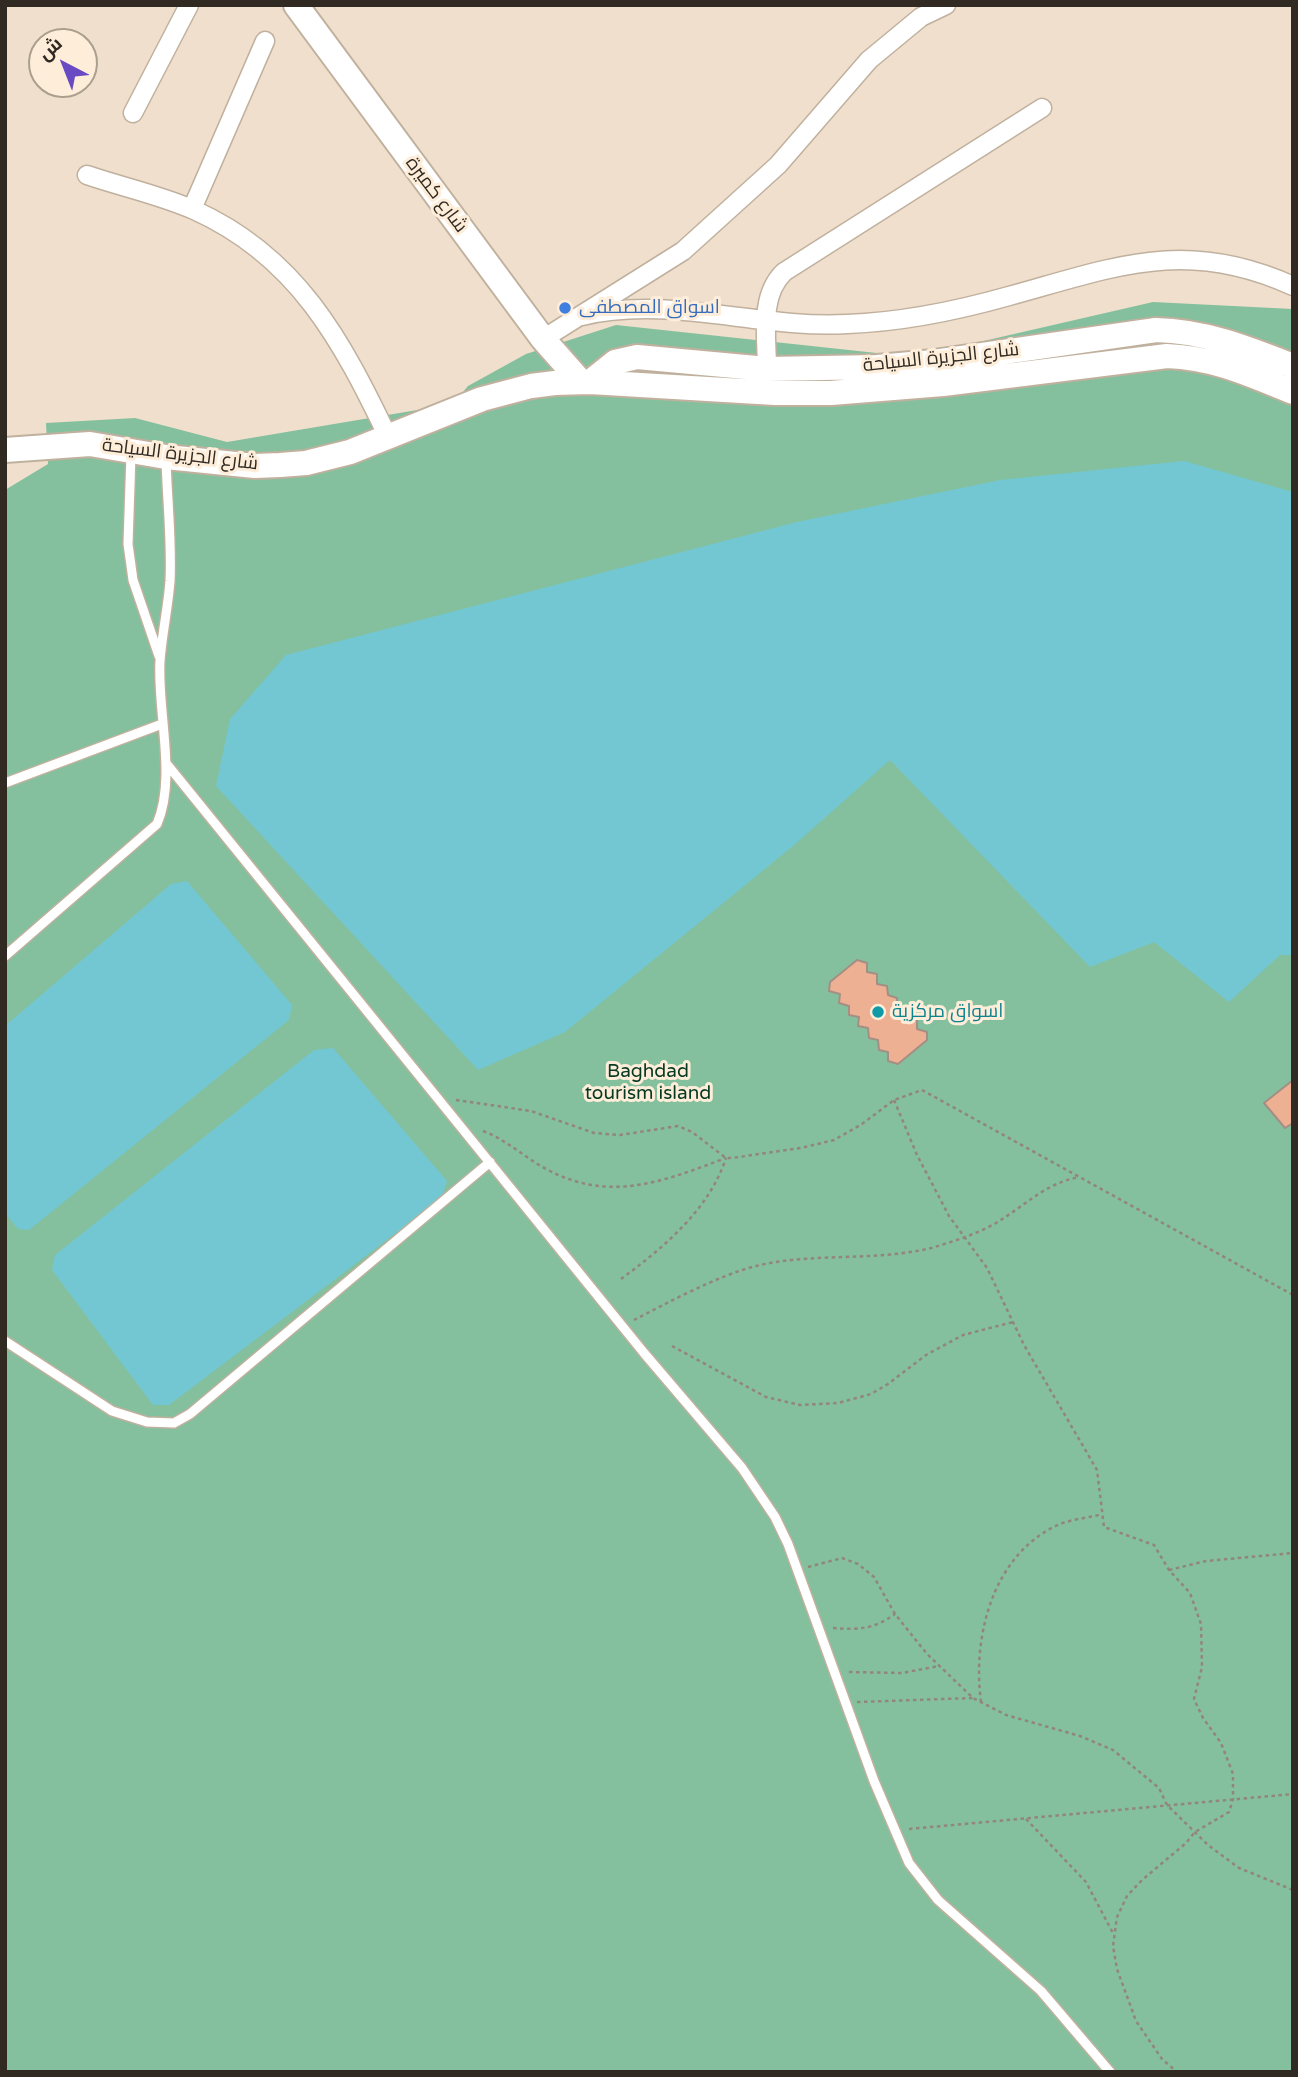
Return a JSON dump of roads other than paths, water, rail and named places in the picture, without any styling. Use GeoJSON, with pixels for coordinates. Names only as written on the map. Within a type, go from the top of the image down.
{"type":"FeatureCollection","features":[{"type":"Feature","properties":{"kind":"main road","name":"شارع كميرة"},"geometry":{"type":"LineString","coordinates":[[296,5],[543,339],[585,382]]}},
{"type":"Feature","properties":{"kind":"main road","name":"شارع الجزيرة السياحة"},"geometry":{"type":"LineString","coordinates":[[585,382],[615,362],[637,357],[767,369],[877,367],[934,362],[1156,330],[1213,336],[1293,366]]}},
{"type":"Feature","properties":{"kind":"main road","name":"شارع الجزيرة السياحة"},"geometry":{"type":"LineString","coordinates":[[5,450],[90,444],[166,457],[255,466],[280,465],[331,458],[482,398],[531,387],[585,382],[753,392],[831,393],[943,384],[1167,356],[1219,362],[1293,392]]}},
{"type":"Feature","properties":{"kind":"street"},"geometry":{"type":"LineString","coordinates":[[133,113],[189,5]]}},
{"type":"Feature","properties":{"kind":"street"},"geometry":{"type":"LineString","coordinates":[[543,339],[683,251],[778,165],[869,60],[920,17],[946,5]]}},
{"type":"Feature","properties":{"kind":"street"},"geometry":{"type":"LineString","coordinates":[[192,209],[265,41]]}},
{"type":"Feature","properties":{"kind":"street"},"geometry":{"type":"LineString","coordinates":[[767,369],[767,321],[771,290],[784,272],[1042,108]]}},
{"type":"Feature","properties":{"kind":"street"},"geometry":{"type":"LineString","coordinates":[[87,175],[192,209],[247,240],[295,284],[339,341],[388,437]]}},
{"type":"Feature","properties":{"kind":"street"},"geometry":{"type":"LineString","coordinates":[[582,316],[600,311],[636,308],[767,321],[844,325],[920,316],[981,304],[1105,268],[1162,260],[1207,261],[1241,267],[1293,286]]}},
{"type":"Feature","properties":{"kind":"lane"},"geometry":{"type":"LineString","coordinates":[[131,452],[128,544],[134,580],[160,660]]}},
{"type":"Feature","properties":{"kind":"lane"},"geometry":{"type":"LineString","coordinates":[[5,956],[157,824],[164,809],[166,763],[160,660],[170,579],[166,457]]}},
{"type":"Feature","properties":{"kind":"lane"},"geometry":{"type":"LineString","coordinates":[[5,783],[162,724]]}},
{"type":"Feature","properties":{"kind":"lane"},"geometry":{"type":"LineString","coordinates":[[166,763],[622,1326],[742,1468],[775,1517],[788,1544],[874,1781],[909,1863],[938,1900],[1041,1991],[1110,2072]]}},
{"type":"Feature","properties":{"kind":"lane"},"geometry":{"type":"LineString","coordinates":[[5,1341],[113,1411],[147,1422],[174,1423],[190,1414],[490,1163]]}},
{"type":"Feature","properties":{"kind":"water"},"geometry":{"type":"Polygon","coordinates":[[[1184,461],[1293,492],[1293,955],[1280,955],[1229,1002],[1154,942],[1090,967],[890,760],[793,846],[565,1032],[478,1070],[216,786],[230,719],[286,655],[797,522],[1000,480],[1184,461]]]}},
{"type":"Feature","properties":{"kind":"water"},"geometry":{"type":"Polygon","coordinates":[[[187,881],[292,1005],[289,1020],[29,1230],[18,1229],[5,1213],[5,1026],[171,884],[187,881]]]}},
{"type":"Feature","properties":{"kind":"water"},"geometry":{"type":"Polygon","coordinates":[[[333,1048],[447,1181],[441,1199],[169,1405],[153,1405],[52,1270],[55,1255],[314,1050],[333,1048]]]}},
{"type":"Feature","properties":{"kind":"place","name":"اسواق المصطفى"},"geometry":{"type":"Point","coordinates":[565,308]}},
{"type":"Feature","properties":{"kind":"place","name":"اسواق مركزية"},"geometry":{"type":"Point","coordinates":[878,1012]}},
{"type":"Feature","properties":{"kind":"park label","name":"Baghdad tourism island"},"geometry":{"type":"Point","coordinates":[648,1083]}}]}
